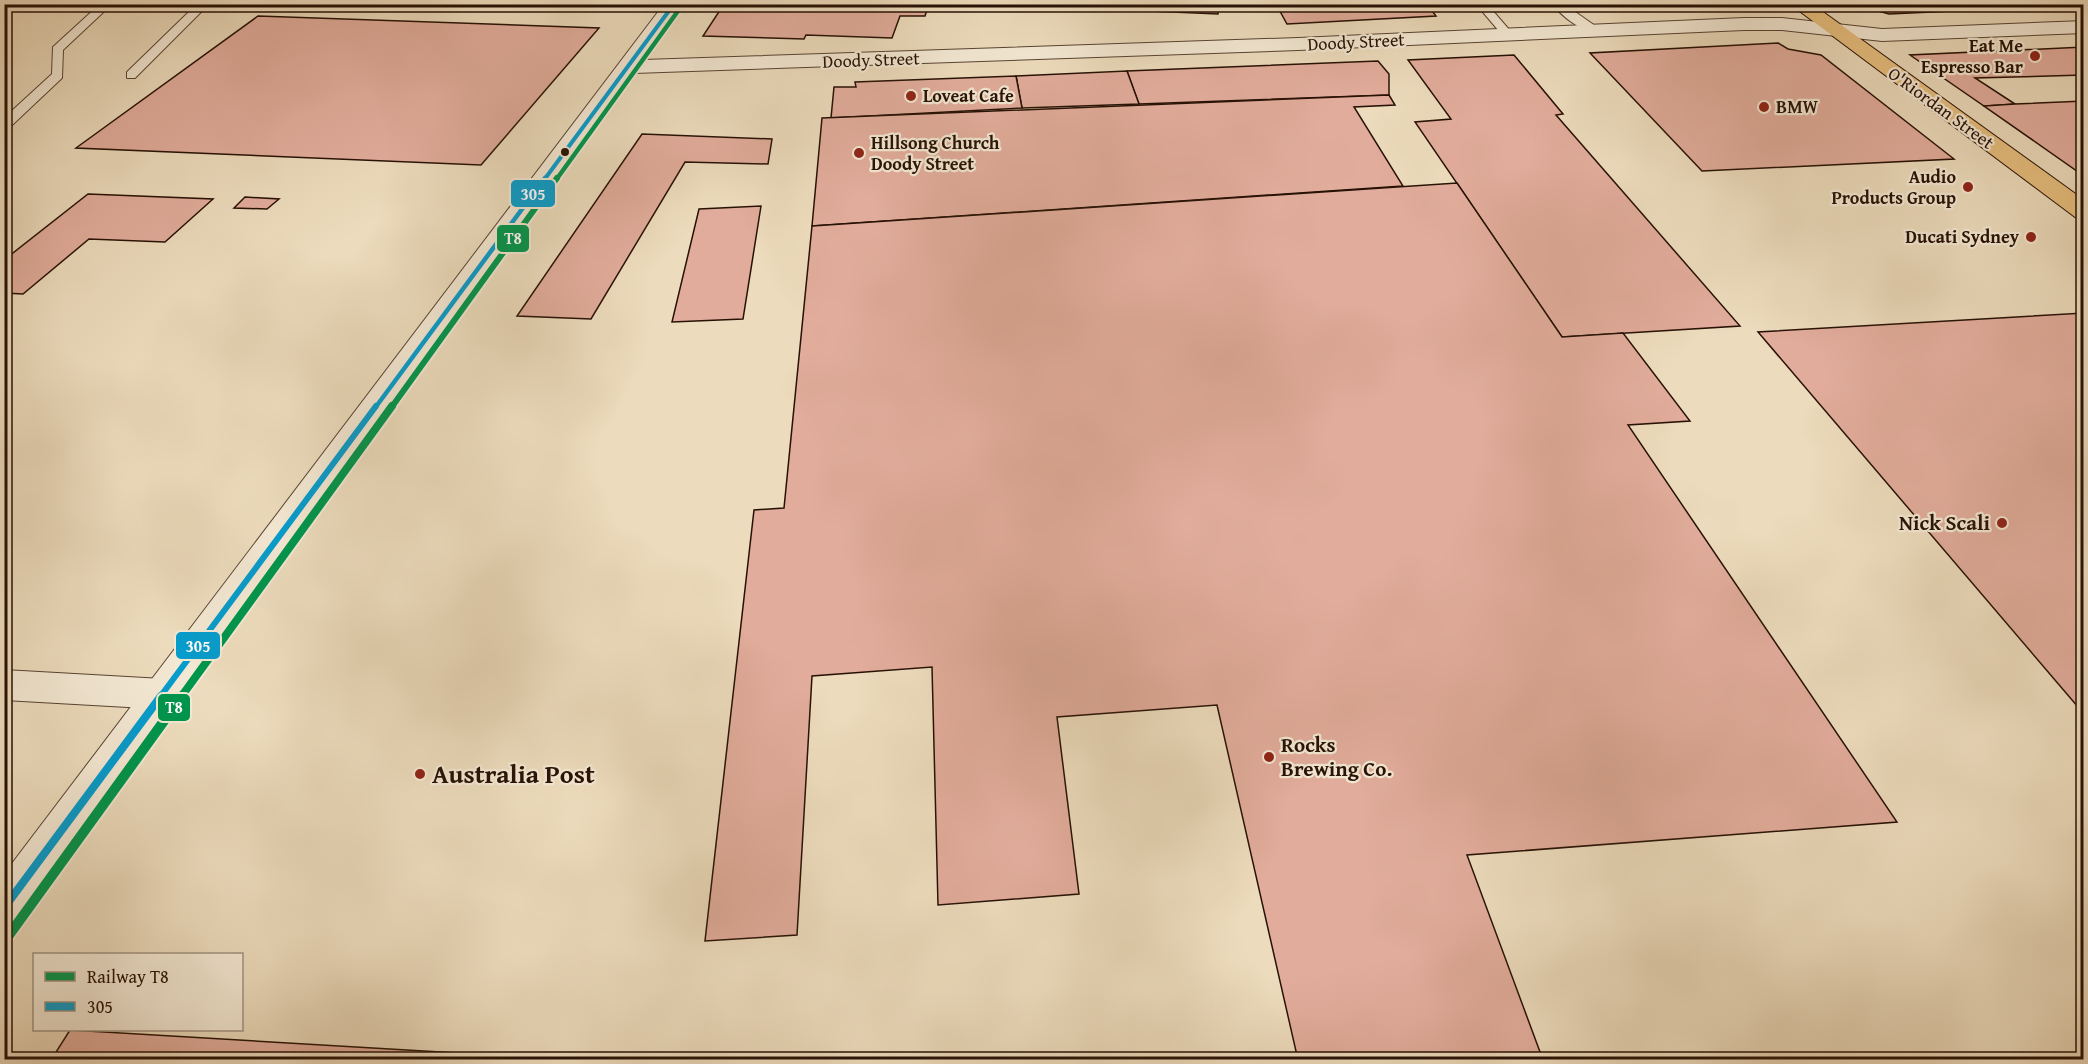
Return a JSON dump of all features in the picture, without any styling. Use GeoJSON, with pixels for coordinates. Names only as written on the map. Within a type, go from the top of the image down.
{"type":"FeatureCollection","features":[{"type":"Feature","properties":{"kind":"main road","name":"O'Riordan Street"},"geometry":{"type":"LineString","coordinates":[[1799,4],[2084,212]]}},
{"type":"Feature","properties":{"kind":"street"},"geometry":{"type":"LineString","coordinates":[[4,909],[673,7]]}},
{"type":"Feature","properties":{"kind":"street","name":"Doody Street"},"geometry":{"type":"LineString","coordinates":[[628,67],[1228,47],[1744,24],[1782,24],[1882,34],[2084,27]]}},
{"type":"Feature","properties":{"kind":"street"},"geometry":{"type":"LineString","coordinates":[[4,685],[163,694]]}},
{"type":"Feature","properties":{"kind":"lane"},"geometry":{"type":"LineString","coordinates":[[4,125],[58,75],[57,48],[107,4]]}},
{"type":"Feature","properties":{"kind":"lane"},"geometry":{"type":"LineString","coordinates":[[131,75],[204,4]]}},
{"type":"Feature","properties":{"kind":"lane"},"geometry":{"type":"LineString","coordinates":[[567,4],[673,7]]}},
{"type":"Feature","properties":{"kind":"lane"},"geometry":{"type":"LineString","coordinates":[[1481,4],[1508,35]]}},
{"type":"Feature","properties":{"kind":"lane"},"geometry":{"type":"LineString","coordinates":[[1557,4],[1564,12],[1595,30]]}},
{"type":"Feature","properties":{"kind":"lane"},"geometry":{"type":"LineString","coordinates":[[1585,10],[1590,15],[1595,30]]}},
{"type":"Feature","properties":{"kind":"building"},"geometry":{"type":"Polygon","coordinates":[[[724,4],[929,4],[925,16],[900,16],[892,38],[806,35],[804,39],[703,36],[724,4]]]}},
{"type":"Feature","properties":{"kind":"building"},"geometry":{"type":"Polygon","coordinates":[[[1005,4],[1079,4],[1078,9],[1022,8],[1005,4]]]}},
{"type":"Feature","properties":{"kind":"building"},"geometry":{"type":"Polygon","coordinates":[[[1149,4],[1218,4],[1218,14],[1149,11],[1149,4]]]}},
{"type":"Feature","properties":{"kind":"building"},"geometry":{"type":"Polygon","coordinates":[[[1276,4],[1362,4],[1364,7],[1427,4],[1436,16],[1287,24],[1276,4]]]}},
{"type":"Feature","properties":{"kind":"building"},"geometry":{"type":"Polygon","coordinates":[[[1853,4],[2084,4],[2084,5],[1889,14],[1853,4]]]}},
{"type":"Feature","properties":{"kind":"building"},"geometry":{"type":"Polygon","coordinates":[[[258,16],[599,28],[481,165],[76,148],[258,16]]]}},
{"type":"Feature","properties":{"kind":"building","name":"BMW"},"geometry":{"type":"Polygon","coordinates":[[[1778,43],[1788,49],[1821,55],[1954,159],[1702,171],[1590,53],[1778,43]]]}},
{"type":"Feature","properties":{"kind":"building"},"geometry":{"type":"Polygon","coordinates":[[[2084,47],[2084,75],[1975,78],[2015,104],[1984,106],[1910,55],[2084,47]]]}},
{"type":"Feature","properties":{"kind":"building"},"geometry":{"type":"Polygon","coordinates":[[[1514,55],[1563,114],[1556,115],[1740,326],[1562,337],[1415,122],[1451,119],[1408,60],[1514,55]]]}},
{"type":"Feature","properties":{"kind":"building"},"geometry":{"type":"Polygon","coordinates":[[[1378,61],[1389,74],[1389,95],[1139,104],[1127,71],[1378,61]]]}},
{"type":"Feature","properties":{"kind":"building"},"geometry":{"type":"Polygon","coordinates":[[[1127,71],[1139,104],[1022,108],[1016,76],[1127,71]]]}},
{"type":"Feature","properties":{"kind":"building"},"geometry":{"type":"Polygon","coordinates":[[[1016,76],[1022,108],[831,118],[834,87],[856,87],[855,82],[1016,76]]]}},
{"type":"Feature","properties":{"kind":"building"},"geometry":{"type":"Polygon","coordinates":[[[1389,95],[1395,105],[1354,107],[1403,186],[812,226],[822,118],[1389,95]]]}},
{"type":"Feature","properties":{"kind":"building"},"geometry":{"type":"Polygon","coordinates":[[[2084,101],[2084,176],[1984,106],[2015,104],[2084,101]]]}},
{"type":"Feature","properties":{"kind":"building"},"geometry":{"type":"Polygon","coordinates":[[[642,134],[772,139],[768,164],[685,162],[591,319],[517,316],[642,134]]]}},
{"type":"Feature","properties":{"kind":"building"},"geometry":{"type":"Polygon","coordinates":[[[1457,183],[1562,337],[1623,333],[1690,421],[1628,425],[1897,822],[1467,855],[1543,1060],[1298,1060],[1217,705],[1057,717],[1079,894],[938,905],[932,667],[812,676],[797,935],[705,941],[754,510],[784,508],[812,226],[1457,183]]]}},
{"type":"Feature","properties":{"kind":"building"},"geometry":{"type":"Polygon","coordinates":[[[88,194],[213,199],[165,242],[89,239],[23,294],[4,293],[4,260],[88,194]]]}},
{"type":"Feature","properties":{"kind":"building"},"geometry":{"type":"Polygon","coordinates":[[[245,197],[279,199],[267,209],[234,208],[245,197]]]}},
{"type":"Feature","properties":{"kind":"building"},"geometry":{"type":"Polygon","coordinates":[[[761,206],[743,319],[672,322],[699,209],[761,206]]]}},
{"type":"Feature","properties":{"kind":"building","name":"Nick Scali"},"geometry":{"type":"Polygon","coordinates":[[[2084,313],[2084,714],[1758,332],[2084,313]]]}},
{"type":"Feature","properties":{"kind":"building"},"geometry":{"type":"Polygon","coordinates":[[[69,1031],[474,1054],[472,1060],[51,1060],[69,1031]]]}},
{"type":"Feature","properties":{"kind":"rail line","name":"T8"},"geometry":{"type":"LineString","coordinates":[[4,942],[683,4]]}},
{"type":"Feature","properties":{"kind":"transit line","name":"305"},"geometry":{"type":"LineString","coordinates":[[4,908],[674,4]]}},
{"type":"Feature","properties":{"kind":"place","name":"Eat Me Espresso Bar"},"geometry":{"type":"Point","coordinates":[2035,56]}},
{"type":"Feature","properties":{"kind":"place","name":"Loveat Cafe"},"geometry":{"type":"Point","coordinates":[911,96]}},
{"type":"Feature","properties":{"kind":"place","name":"BMW"},"geometry":{"type":"Point","coordinates":[1764,107]}},
{"type":"Feature","properties":{"kind":"place","name":"Hillsong Church Doody Street"},"geometry":{"type":"Point","coordinates":[859,153]}},
{"type":"Feature","properties":{"kind":"place","name":"Audio Products Group"},"geometry":{"type":"Point","coordinates":[1968,187]}},
{"type":"Feature","properties":{"kind":"place","name":"Ducati Sydney"},"geometry":{"type":"Point","coordinates":[2031,237]}},
{"type":"Feature","properties":{"kind":"place","name":"Nick Scali"},"geometry":{"type":"Point","coordinates":[2002,523]}},
{"type":"Feature","properties":{"kind":"place","name":"Rocks Brewing Co."},"geometry":{"type":"Point","coordinates":[1269,757]}},
{"type":"Feature","properties":{"kind":"place","name":"Australia Post"},"geometry":{"type":"Point","coordinates":[420,774]}}]}
